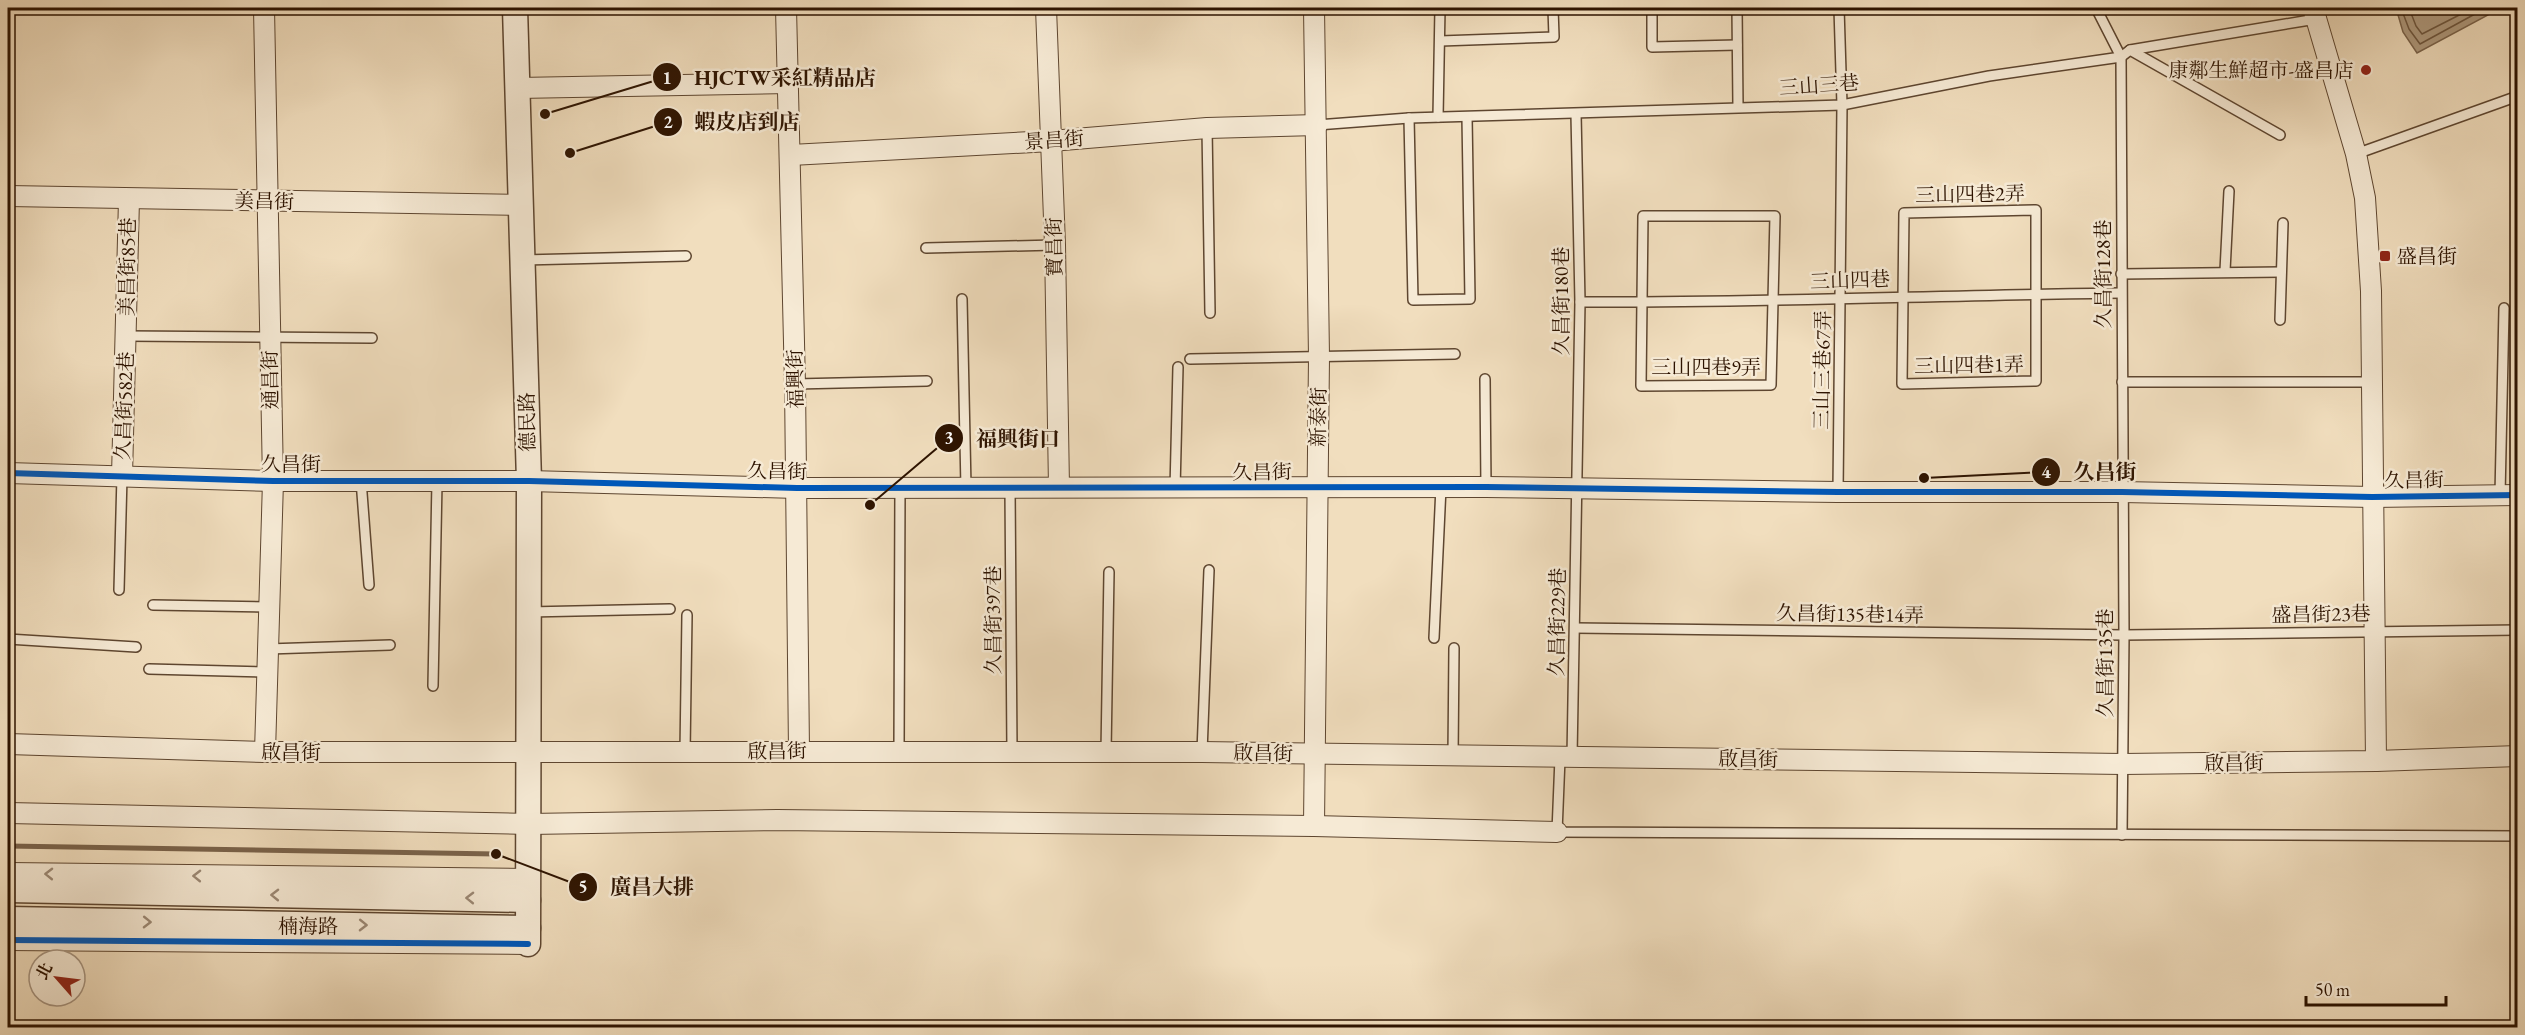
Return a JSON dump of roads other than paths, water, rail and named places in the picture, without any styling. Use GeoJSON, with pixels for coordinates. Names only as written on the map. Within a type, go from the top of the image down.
{"type":"FeatureCollection","features":[{"type":"Feature","properties":{"kind":"street","name":"通昌街"},"geometry":{"type":"LineString","coordinates":[[264,8],[273,481],[265,752]]}},
{"type":"Feature","properties":{"kind":"street","name":"德民路"},"geometry":{"type":"LineString","coordinates":[[515,8],[529,481],[528,936]]}},
{"type":"Feature","properties":{"kind":"street","name":"福興街"},"geometry":{"type":"LineString","coordinates":[[786,8],[797,488],[799,751]]}},
{"type":"Feature","properties":{"kind":"street","name":"寶昌街"},"geometry":{"type":"LineString","coordinates":[[1046,8],[1055,245],[1059,487]]}},
{"type":"Feature","properties":{"kind":"street","name":"新泰街"},"geometry":{"type":"LineString","coordinates":[[1314,8],[1319,357],[1314,826]]}},
{"type":"Feature","properties":{"kind":"street"},"geometry":{"type":"LineString","coordinates":[[2315,13],[2356,154],[2365,198],[2371,291],[2370,382],[2376,761]]}},
{"type":"Feature","properties":{"kind":"street"},"geometry":{"type":"LineString","coordinates":[[518,88],[788,83]]}},
{"type":"Feature","properties":{"kind":"street","name":"景昌街"},"geometry":{"type":"LineString","coordinates":[[791,155],[1051,141],[1207,128],[1317,125]]}},
{"type":"Feature","properties":{"kind":"street","name":"美昌街"},"geometry":{"type":"LineString","coordinates":[[8,196],[521,206]]}},
{"type":"Feature","properties":{"kind":"street","name":"美昌街85巷"},"geometry":{"type":"LineString","coordinates":[[126,336],[129,199]]}},
{"type":"Feature","properties":{"kind":"street","name":"久昌街582巷"},"geometry":{"type":"LineString","coordinates":[[122,476],[126,336]]}},
{"type":"Feature","properties":{"kind":"street","name":"久昌街"},"geometry":{"type":"LineString","coordinates":[[8,473],[273,481],[529,481],[797,488],[1486,487],[1838,492],[2509,495]]}},
{"type":"Feature","properties":{"kind":"street","name":"啟昌街"},"geometry":{"type":"LineString","coordinates":[[8,744],[265,752],[529,753],[899,750],[2123,764],[2376,761],[2517,756]]}},
{"type":"Feature","properties":{"kind":"street"},"geometry":{"type":"LineString","coordinates":[[8,813],[529,824],[777,820],[1314,826],[1557,832]]}},
{"type":"Feature","properties":{"kind":"street"},"geometry":{"type":"LineString","coordinates":[[8,873],[89,883]]}},
{"type":"Feature","properties":{"kind":"street","name":"楠海路"},"geometry":{"type":"LineString","coordinates":[[8,890],[89,883],[528,889]]}},
{"type":"Feature","properties":{"kind":"street","name":"楠海路"},"geometry":{"type":"LineString","coordinates":[[8,919],[88,931],[528,936]]}},
{"type":"Feature","properties":{"kind":"street"},"geometry":{"type":"LineString","coordinates":[[8,940],[88,931]]}},
{"type":"Feature","properties":{"kind":"lane"},"geometry":{"type":"LineString","coordinates":[[1438,117],[1440,8]]}},
{"type":"Feature","properties":{"kind":"lane"},"geometry":{"type":"LineString","coordinates":[[1440,41],[1554,37],[1553,8]]}},
{"type":"Feature","properties":{"kind":"lane"},"geometry":{"type":"LineString","coordinates":[[1652,8],[1652,47],[1737,45]]}},
{"type":"Feature","properties":{"kind":"lane"},"geometry":{"type":"LineString","coordinates":[[1737,8],[1738,107]]}},
{"type":"Feature","properties":{"kind":"lane","name":"三山三巷67弄"},"geometry":{"type":"LineString","coordinates":[[1838,492],[1842,105],[1839,8]]}},
{"type":"Feature","properties":{"kind":"lane"},"geometry":{"type":"LineString","coordinates":[[2096,8],[2121,57]]}},
{"type":"Feature","properties":{"kind":"lane","name":"三山三巷"},"geometry":{"type":"LineString","coordinates":[[1317,125],[1409,118],[1842,105],[1989,76],[2121,57],[2130,50],[2315,13]]}},
{"type":"Feature","properties":{"kind":"lane"},"geometry":{"type":"LineString","coordinates":[[2130,50],[2280,135]]}},
{"type":"Feature","properties":{"kind":"lane","name":"久昌街128巷"},"geometry":{"type":"LineString","coordinates":[[2121,57],[2122,492]]}},
{"type":"Feature","properties":{"kind":"lane"},"geometry":{"type":"LineString","coordinates":[[2356,154],[2517,96]]}},
{"type":"Feature","properties":{"kind":"lane","name":"久昌街180巷"},"geometry":{"type":"LineString","coordinates":[[1576,114],[1580,302],[1579,488]]}},
{"type":"Feature","properties":{"kind":"lane"},"geometry":{"type":"LineString","coordinates":[[1409,118],[1413,300],[1470,299],[1467,117]]}},
{"type":"Feature","properties":{"kind":"lane"},"geometry":{"type":"LineString","coordinates":[[1207,128],[1210,313]]}},
{"type":"Feature","properties":{"kind":"lane"},"geometry":{"type":"LineString","coordinates":[[2225,271],[2229,191]]}},
{"type":"Feature","properties":{"kind":"lane","name":"三山四巷2弄"},"geometry":{"type":"LineString","coordinates":[[1903,296],[1904,213],[2036,210],[2037,294]]}},
{"type":"Feature","properties":{"kind":"lane"},"geometry":{"type":"LineString","coordinates":[[1641,303],[1643,216],[1775,216],[1773,301]]}},
{"type":"Feature","properties":{"kind":"lane"},"geometry":{"type":"LineString","coordinates":[[2280,320],[2283,224]]}},
{"type":"Feature","properties":{"kind":"lane"},"geometry":{"type":"LineString","coordinates":[[926,248],[1055,245]]}},
{"type":"Feature","properties":{"kind":"lane"},"geometry":{"type":"LineString","coordinates":[[523,260],[686,256]]}},
{"type":"Feature","properties":{"kind":"lane"},"geometry":{"type":"LineString","coordinates":[[2121,274],[2281,272]]}},
{"type":"Feature","properties":{"kind":"lane","name":"三山四巷"},"geometry":{"type":"LineString","coordinates":[[1580,302],[1841,300],[1903,296],[2121,293]]}},
{"type":"Feature","properties":{"kind":"lane","name":"三山四巷1弄"},"geometry":{"type":"LineString","coordinates":[[1903,296],[1902,384],[2036,381],[2037,294]]}},
{"type":"Feature","properties":{"kind":"lane"},"geometry":{"type":"LineString","coordinates":[[962,299],[966,488]]}},
{"type":"Feature","properties":{"kind":"lane","name":"三山四巷9弄"},"geometry":{"type":"LineString","coordinates":[[1641,303],[1641,386],[1771,385],[1773,301]]}},
{"type":"Feature","properties":{"kind":"lane"},"geometry":{"type":"LineString","coordinates":[[2504,308],[2509,495]]}},
{"type":"Feature","properties":{"kind":"lane"},"geometry":{"type":"LineString","coordinates":[[126,336],[372,338]]}},
{"type":"Feature","properties":{"kind":"lane"},"geometry":{"type":"LineString","coordinates":[[1190,358],[1455,354]]}},
{"type":"Feature","properties":{"kind":"lane"},"geometry":{"type":"LineString","coordinates":[[1174,489],[1178,367]]}},
{"type":"Feature","properties":{"kind":"lane"},"geometry":{"type":"LineString","coordinates":[[1485,379],[1486,487]]}},
{"type":"Feature","properties":{"kind":"lane"},"geometry":{"type":"LineString","coordinates":[[795,384],[927,381]]}},
{"type":"Feature","properties":{"kind":"lane"},"geometry":{"type":"LineString","coordinates":[[2122,382],[2370,382]]}},
{"type":"Feature","properties":{"kind":"lane"},"geometry":{"type":"LineString","coordinates":[[119,590],[122,476]]}},
{"type":"Feature","properties":{"kind":"lane"},"geometry":{"type":"LineString","coordinates":[[361,480],[369,585]]}},
{"type":"Feature","properties":{"kind":"lane"},"geometry":{"type":"LineString","coordinates":[[433,686],[437,482]]}},
{"type":"Feature","properties":{"kind":"lane"},"geometry":{"type":"LineString","coordinates":[[1434,638],[1441,487]]}},
{"type":"Feature","properties":{"kind":"lane"},"geometry":{"type":"LineString","coordinates":[[899,750],[900,488]]}},
{"type":"Feature","properties":{"kind":"lane","name":"久昌街229巷"},"geometry":{"type":"LineString","coordinates":[[1557,832],[1566,757],[1575,628],[1579,488]]}},
{"type":"Feature","properties":{"kind":"lane","name":"久昌街397巷"},"geometry":{"type":"LineString","coordinates":[[1010,489],[1012,751]]}},
{"type":"Feature","properties":{"kind":"lane","name":"久昌街135巷"},"geometry":{"type":"LineString","coordinates":[[2122,492],[2124,635],[2122,835]]}},
{"type":"Feature","properties":{"kind":"lane"},"geometry":{"type":"LineString","coordinates":[[1202,752],[1209,570]]}},
{"type":"Feature","properties":{"kind":"lane"},"geometry":{"type":"LineString","coordinates":[[1106,752],[1109,572]]}},
{"type":"Feature","properties":{"kind":"lane"},"geometry":{"type":"LineString","coordinates":[[153,605],[269,607]]}},
{"type":"Feature","properties":{"kind":"lane"},"geometry":{"type":"LineString","coordinates":[[528,612],[670,609]]}},
{"type":"Feature","properties":{"kind":"lane"},"geometry":{"type":"LineString","coordinates":[[685,752],[687,615]]}},
{"type":"Feature","properties":{"kind":"lane","name":"久昌街135巷14弄"},"geometry":{"type":"LineString","coordinates":[[1575,628],[2124,635]]}},
{"type":"Feature","properties":{"kind":"lane","name":"盛昌街23巷"},"geometry":{"type":"LineString","coordinates":[[2124,635],[2517,630]]}},
{"type":"Feature","properties":{"kind":"lane"},"geometry":{"type":"LineString","coordinates":[[8,639],[136,647]]}},
{"type":"Feature","properties":{"kind":"lane"},"geometry":{"type":"LineString","coordinates":[[268,649],[390,645]]}},
{"type":"Feature","properties":{"kind":"lane"},"geometry":{"type":"LineString","coordinates":[[1453,756],[1455,648]]}},
{"type":"Feature","properties":{"kind":"lane"},"geometry":{"type":"LineString","coordinates":[[149,669],[267,672]]}},
{"type":"Feature","properties":{"kind":"lane"},"geometry":{"type":"LineString","coordinates":[[1557,832],[2517,836]]}},
{"type":"Feature","properties":{"kind":"water"},"geometry":{"type":"Polygon","coordinates":[[[2396,8],[2493,8],[2488,15],[2417,53],[2403,32],[2396,8]]]}},
{"type":"Feature","properties":{"kind":"waterway"},"geometry":{"type":"LineString","coordinates":[[8,846],[496,854]]}},
{"type":"Feature","properties":{"kind":"place","name":"康鄰生鮮超市-盛昌店"},"geometry":{"type":"Point","coordinates":[2366,70]}},
{"type":"Feature","properties":{"kind":"place","name":"HJCTW采紅精品店"},"geometry":{"type":"Point","coordinates":[545,114]}},
{"type":"Feature","properties":{"kind":"place","name":"蝦皮店到店"},"geometry":{"type":"Point","coordinates":[570,153]}},
{"type":"Feature","properties":{"kind":"place","name":"盛昌街"},"geometry":{"type":"Point","coordinates":[2385,256]}},
{"type":"Feature","properties":{"kind":"place","name":"久昌街"},"geometry":{"type":"Point","coordinates":[1924,478]}},
{"type":"Feature","properties":{"kind":"place","name":"福興街口"},"geometry":{"type":"Point","coordinates":[870,505]}},
{"type":"Feature","properties":{"kind":"place","name":"廣昌大排"},"geometry":{"type":"Point","coordinates":[496,854]}}]}
